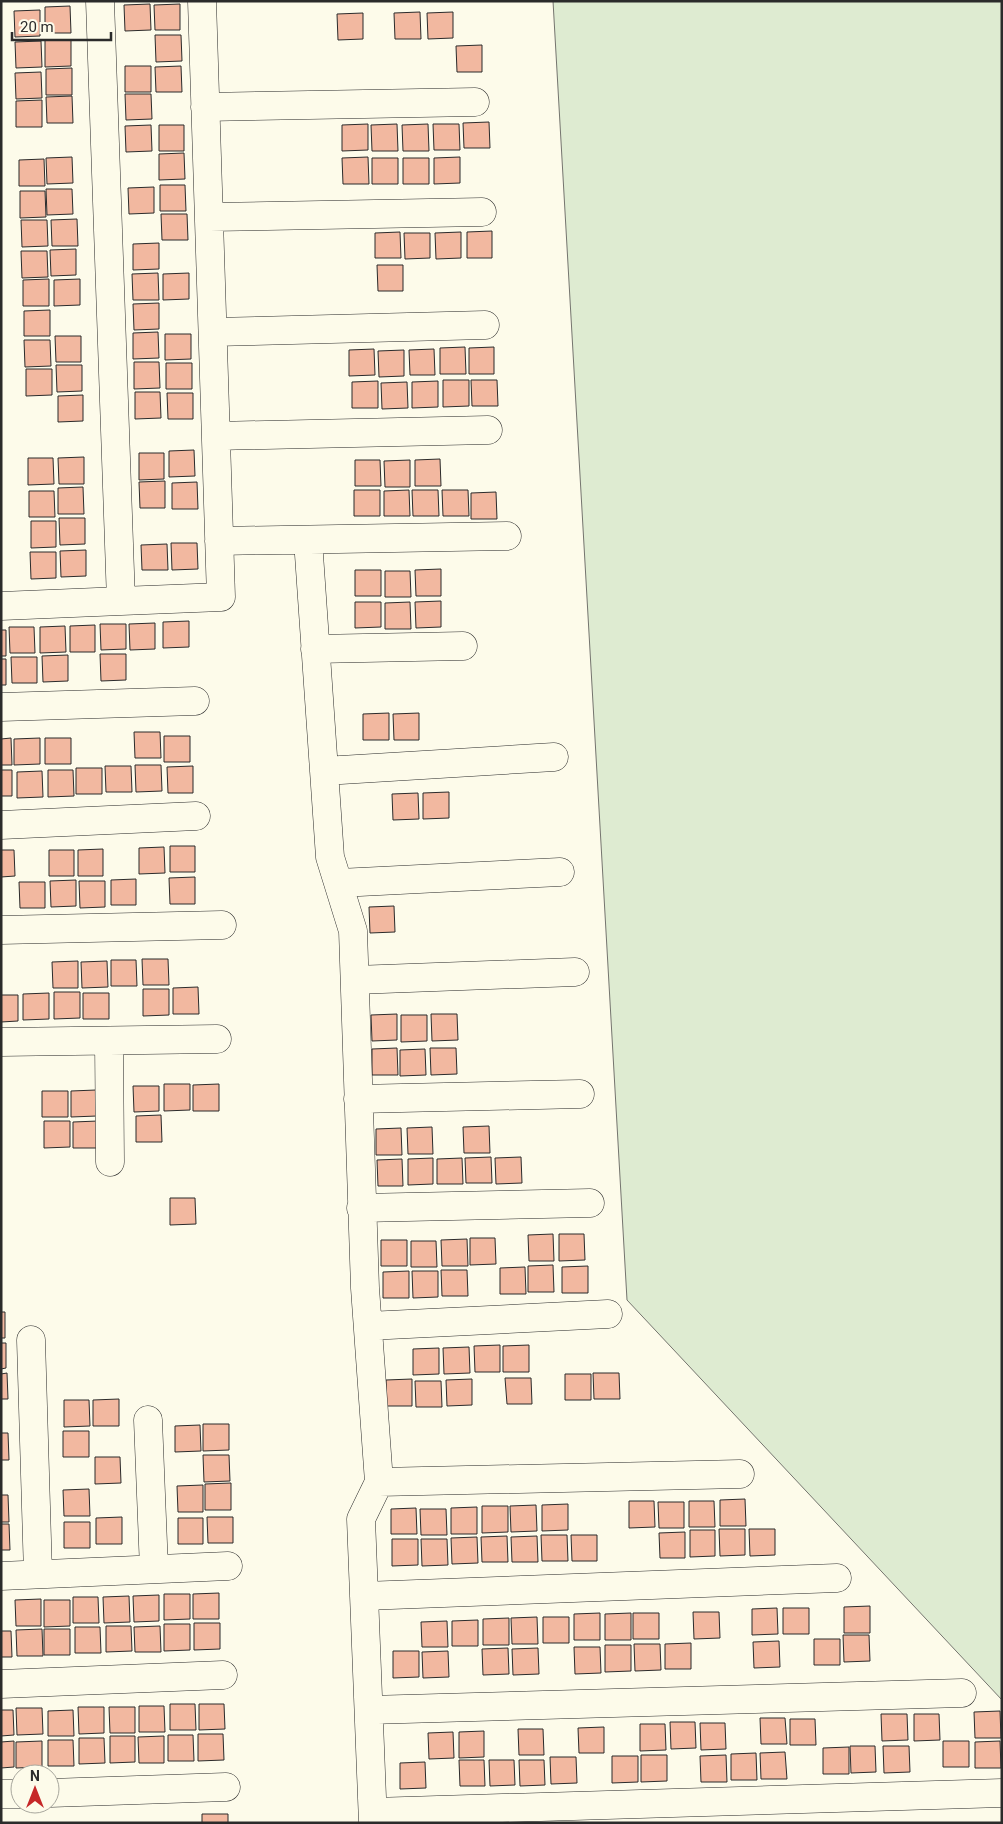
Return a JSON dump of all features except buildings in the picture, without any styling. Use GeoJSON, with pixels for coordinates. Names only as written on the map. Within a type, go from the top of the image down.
{"type":"FeatureCollection","features":[{"type":"Feature","properties":{"kind":"street"},"geometry":{"type":"LineString","coordinates":[[100,1],[121,601]]}},
{"type":"Feature","properties":{"kind":"street"},"geometry":{"type":"LineString","coordinates":[[1,606],[221,597],[202,1]]}},
{"type":"Feature","properties":{"kind":"street"},"geometry":{"type":"LineString","coordinates":[[205,107],[475,102]]}},
{"type":"Feature","properties":{"kind":"street"},"geometry":{"type":"LineString","coordinates":[[210,217],[482,212]]}},
{"type":"Feature","properties":{"kind":"street"},"geometry":{"type":"LineString","coordinates":[[213,332],[485,325]]}},
{"type":"Feature","properties":{"kind":"street"},"geometry":{"type":"LineString","coordinates":[[216,436],[488,430]]}},
{"type":"Feature","properties":{"kind":"street"},"geometry":{"type":"LineString","coordinates":[[219,541],[507,536]]}},
{"type":"Feature","properties":{"kind":"street"},"geometry":{"type":"LineString","coordinates":[[308,540],[330,857],[353,931],[361,1208],[379,1482],[361,1520],[373,1818],[1002,1793]]}},
{"type":"Feature","properties":{"kind":"street"},"geometry":{"type":"LineString","coordinates":[[316,649],[463,646]]}},
{"type":"Feature","properties":{"kind":"street"},"geometry":{"type":"LineString","coordinates":[[1,707],[195,700]]}},
{"type":"Feature","properties":{"kind":"street"},"geometry":{"type":"LineString","coordinates":[[324,771],[554,757]]}},
{"type":"Feature","properties":{"kind":"street"},"geometry":{"type":"LineString","coordinates":[[1,825],[196,816]]}},
{"type":"Feature","properties":{"kind":"street"},"geometry":{"type":"LineString","coordinates":[[339,883],[560,872]]}},
{"type":"Feature","properties":{"kind":"street"},"geometry":{"type":"LineString","coordinates":[[1,930],[222,925]]}},
{"type":"Feature","properties":{"kind":"street"},"geometry":{"type":"LineString","coordinates":[[355,980],[575,972]]}},
{"type":"Feature","properties":{"kind":"street"},"geometry":{"type":"LineString","coordinates":[[1,1042],[217,1039]]}},
{"type":"Feature","properties":{"kind":"street"},"geometry":{"type":"LineString","coordinates":[[109,1040],[110,1162]]}},
{"type":"Feature","properties":{"kind":"street"},"geometry":{"type":"LineString","coordinates":[[358,1099],[580,1094]]}},
{"type":"Feature","properties":{"kind":"street"},"geometry":{"type":"LineString","coordinates":[[361,1208],[590,1202]]}},
{"type":"Feature","properties":{"kind":"street"},"geometry":{"type":"LineString","coordinates":[[368,1326],[608,1314]]}},
{"type":"Feature","properties":{"kind":"street"},"geometry":{"type":"LineString","coordinates":[[31,1340],[38,1574]]}},
{"type":"Feature","properties":{"kind":"street"},"geometry":{"type":"LineString","coordinates":[[148,1420],[154,1570]]}},
{"type":"Feature","properties":{"kind":"street"},"geometry":{"type":"LineString","coordinates":[[379,1482],[740,1474]]}},
{"type":"Feature","properties":{"kind":"street"},"geometry":{"type":"LineString","coordinates":[[1,1576],[228,1566]]}},
{"type":"Feature","properties":{"kind":"street"},"geometry":{"type":"LineString","coordinates":[[364,1596],[836,1578]]}},
{"type":"Feature","properties":{"kind":"street"},"geometry":{"type":"LineString","coordinates":[[1,1684],[223,1676]]}},
{"type":"Feature","properties":{"kind":"street"},"geometry":{"type":"LineString","coordinates":[[369,1710],[962,1692]]}},
{"type":"Feature","properties":{"kind":"street"},"geometry":{"type":"LineString","coordinates":[[60,1793],[226,1787]]}},
{"type":"Feature","properties":{"kind":"green space"},"geometry":{"type":"Polygon","coordinates":[[[553,1],[1002,1],[1002,1700],[627,1300],[553,1]]]}}]}
